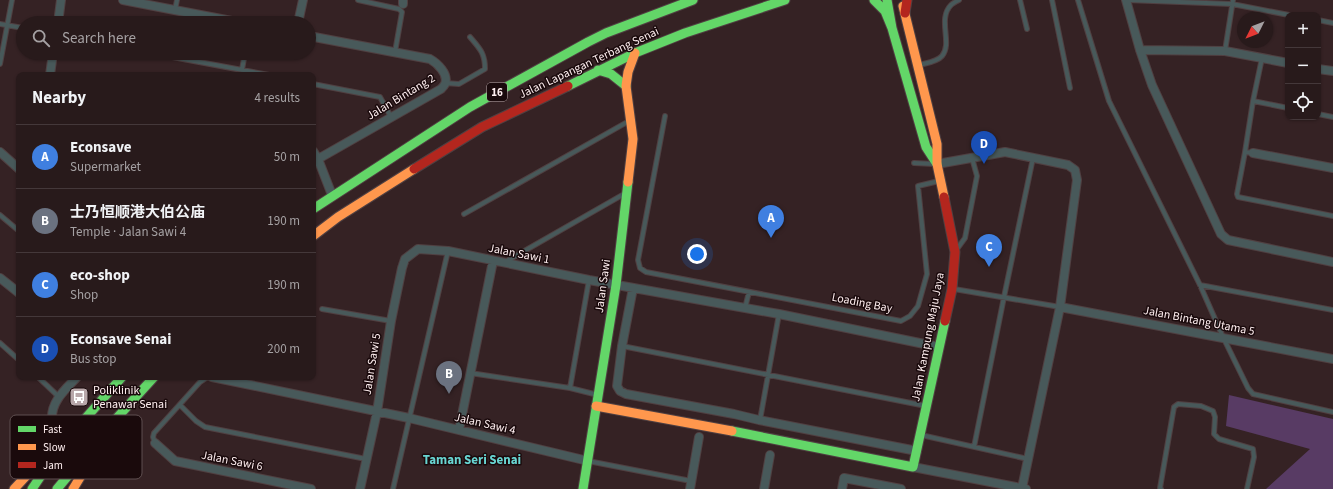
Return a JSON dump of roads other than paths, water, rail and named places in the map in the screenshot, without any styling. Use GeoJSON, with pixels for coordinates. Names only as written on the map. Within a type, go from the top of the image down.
{"type":"FeatureCollection","features":[{"type":"Feature","properties":{"kind":"main road","name":"Jalan Lapangan Terbang Senai"},"geometry":{"type":"LineString","coordinates":[[316,207],[470,107],[588,42],[606,33],[694,0]]}},
{"type":"Feature","properties":{"kind":"main road","name":"Jalan Lapangan Terbang Senai"},"geometry":{"type":"LineString","coordinates":[[316,234],[338,217],[482,127],[635,53],[685,34],[785,0]]}},
{"type":"Feature","properties":{"kind":"main road"},"geometry":{"type":"LineString","coordinates":[[874,0],[885,11],[892,28]]}},
{"type":"Feature","properties":{"kind":"main road","name":"Jalan Kampung Maju Jaya"},"geometry":{"type":"LineString","coordinates":[[887,0],[892,28],[926,147],[937,164]]}},
{"type":"Feature","properties":{"kind":"main road","name":"Jalan Kampung Maju Jaya"},"geometry":{"type":"LineString","coordinates":[[902,0],[937,144],[937,164],[954,252],[952,289],[913,467]]}},
{"type":"Feature","properties":{"kind":"main road"},"geometry":{"type":"LineString","coordinates":[[905,13],[907,0]]}},
{"type":"Feature","properties":{"kind":"main road","name":"Jalan Sawi"},"geometry":{"type":"LineString","coordinates":[[583,489],[616,285],[633,138],[626,86],[628,72],[635,53]]}},
{"type":"Feature","properties":{"kind":"main road"},"geometry":{"type":"LineString","coordinates":[[598,70],[611,74],[626,86]]}},
{"type":"Feature","properties":{"kind":"main road"},"geometry":{"type":"LineString","coordinates":[[88,415],[119,380]]}},
{"type":"Feature","properties":{"kind":"main road"},"geometry":{"type":"LineString","coordinates":[[120,415],[151,380]]}},
{"type":"Feature","properties":{"kind":"main road"},"geometry":{"type":"LineString","coordinates":[[596,406],[913,467]]}},
{"type":"Feature","properties":{"kind":"main road"},"geometry":{"type":"LineString","coordinates":[[14,489],[23,479]]}},
{"type":"Feature","properties":{"kind":"main road"},"geometry":{"type":"LineString","coordinates":[[32,489],[39,479]]}},
{"type":"Feature","properties":{"kind":"main road"},"geometry":{"type":"LineString","coordinates":[[57,489],[65,479]]}},
{"type":"Feature","properties":{"kind":"main road"},"geometry":{"type":"LineString","coordinates":[[73,489],[79,479]]}},
{"type":"Feature","properties":{"kind":"street"},"geometry":{"type":"LineString","coordinates":[[59,16],[61,0]]}},
{"type":"Feature","properties":{"kind":"street"},"geometry":{"type":"LineString","coordinates":[[123,0],[206,16]]}},
{"type":"Feature","properties":{"kind":"street"},"geometry":{"type":"LineString","coordinates":[[300,16],[303,0]]}},
{"type":"Feature","properties":{"kind":"street"},"geometry":{"type":"LineString","coordinates":[[1126,0],[1140,50],[1152,84],[1221,234],[1228,240],[1333,262]]}},
{"type":"Feature","properties":{"kind":"street","name":"Jalan Bintang 2"},"geometry":{"type":"LineString","coordinates":[[316,37],[430,59],[436,63],[445,75],[445,84],[441,89],[316,162]]}},
{"type":"Feature","properties":{"kind":"street"},"geometry":{"type":"LineString","coordinates":[[1140,50],[1225,51],[1285,62]]}},
{"type":"Feature","properties":{"kind":"street"},"geometry":{"type":"LineString","coordinates":[[50,72],[52,60]]}},
{"type":"Feature","properties":{"kind":"street"},"geometry":{"type":"LineString","coordinates":[[1321,69],[1333,71]]}},
{"type":"Feature","properties":{"kind":"street"},"geometry":{"type":"LineString","coordinates":[[0,152],[16,165]]}},
{"type":"Feature","properties":{"kind":"street"},"geometry":{"type":"LineString","coordinates":[[913,467],[1024,489],[1028,459],[1060,307],[1077,180],[1075,170],[1068,165],[1005,152],[937,164]]}},
{"type":"Feature","properties":{"kind":"street"},"geometry":{"type":"LineString","coordinates":[[1249,152],[1333,168]]}},
{"type":"Feature","properties":{"kind":"street"},"geometry":{"type":"LineString","coordinates":[[316,162],[332,196]]}},
{"type":"Feature","properties":{"kind":"street","name":"Jalan Sawi 1"},"geometry":{"type":"LineString","coordinates":[[418,249],[448,251],[589,280],[779,314],[939,347]]}},
{"type":"Feature","properties":{"kind":"street","name":"Jalan Sawi 5"},"geometry":{"type":"LineString","coordinates":[[360,489],[377,412],[391,321],[402,268],[406,259],[418,249]]}},
{"type":"Feature","properties":{"kind":"street"},"geometry":{"type":"LineString","coordinates":[[459,430],[493,261]]}},
{"type":"Feature","properties":{"kind":"street"},"geometry":{"type":"LineString","coordinates":[[0,278],[16,291]]}},
{"type":"Feature","properties":{"kind":"street"},"geometry":{"type":"LineString","coordinates":[[633,288],[622,346],[617,386],[620,391],[626,394],[917,451]]}},
{"type":"Feature","properties":{"kind":"street","name":"Jalan Bintang Utama 5"},"geometry":{"type":"LineString","coordinates":[[1060,307],[1333,359]]}},
{"type":"Feature","properties":{"kind":"street"},"geometry":{"type":"LineString","coordinates":[[53,415],[59,397],[74,380]]}},
{"type":"Feature","properties":{"kind":"street","name":"Jalan Sawi 4"},"geometry":{"type":"LineString","coordinates":[[226,380],[409,418],[588,460]]}},
{"type":"Feature","properties":{"kind":"street"},"geometry":{"type":"LineString","coordinates":[[691,485],[699,437]]}},
{"type":"Feature","properties":{"kind":"street","name":"Jalan Sawi 6"},"geometry":{"type":"LineString","coordinates":[[155,444],[175,461],[311,489]]}},
{"type":"Feature","properties":{"kind":"street"},"geometry":{"type":"LineString","coordinates":[[764,489],[770,455]]}},
{"type":"Feature","properties":{"kind":"street"},"geometry":{"type":"LineString","coordinates":[[842,489],[844,478],[901,489]]}},
{"type":"Feature","properties":{"kind":"lane"},"geometry":{"type":"LineString","coordinates":[[0,64],[12,0]]}},
{"type":"Feature","properties":{"kind":"lane"},"geometry":{"type":"LineString","coordinates":[[175,10],[177,0]]}},
{"type":"Feature","properties":{"kind":"lane"},"geometry":{"type":"LineString","coordinates":[[358,0],[399,9],[402,12],[394,52]]}},
{"type":"Feature","properties":{"kind":"lane"},"geometry":{"type":"LineString","coordinates":[[918,65],[936,60],[942,56],[946,49],[946,14],[951,5],[959,0]]}},
{"type":"Feature","properties":{"kind":"lane"},"geometry":{"type":"LineString","coordinates":[[1020,0],[1027,29]]}},
{"type":"Feature","properties":{"kind":"lane"},"geometry":{"type":"LineString","coordinates":[[1052,0],[1070,88]]}},
{"type":"Feature","properties":{"kind":"lane"},"geometry":{"type":"LineString","coordinates":[[1078,0],[1109,101],[1200,285],[1248,388],[1253,394],[1333,412]]}},
{"type":"Feature","properties":{"kind":"lane"},"geometry":{"type":"LineString","coordinates":[[1126,0],[1233,2],[1285,14]]}},
{"type":"Feature","properties":{"kind":"lane"},"geometry":{"type":"LineString","coordinates":[[1225,51],[1233,2]]}},
{"type":"Feature","properties":{"kind":"lane"},"geometry":{"type":"LineString","coordinates":[[1321,21],[1333,23]]}},
{"type":"Feature","properties":{"kind":"lane"},"geometry":{"type":"LineString","coordinates":[[0,24],[16,27]]}},
{"type":"Feature","properties":{"kind":"lane"},"geometry":{"type":"LineString","coordinates":[[445,84],[459,84],[485,69],[485,58],[480,48],[470,37]]}},
{"type":"Feature","properties":{"kind":"lane"},"geometry":{"type":"LineString","coordinates":[[1262,58],[1253,101],[1249,152],[1236,194],[1238,197],[1333,216]]}},
{"type":"Feature","properties":{"kind":"lane"},"geometry":{"type":"LineString","coordinates":[[188,60],[253,72]]}},
{"type":"Feature","properties":{"kind":"lane"},"geometry":{"type":"LineString","coordinates":[[242,70],[244,60]]}},
{"type":"Feature","properties":{"kind":"lane"},"geometry":{"type":"LineString","coordinates":[[316,85],[380,97],[391,118]]}},
{"type":"Feature","properties":{"kind":"lane"},"geometry":{"type":"LineString","coordinates":[[1253,101],[1285,107]]}},
{"type":"Feature","properties":{"kind":"lane"},"geometry":{"type":"LineString","coordinates":[[1321,115],[1333,117]]}},
{"type":"Feature","properties":{"kind":"lane"},"geometry":{"type":"LineString","coordinates":[[665,116],[638,265],[646,272],[749,292],[745,308]]}},
{"type":"Feature","properties":{"kind":"lane"},"geometry":{"type":"LineString","coordinates":[[464,214],[631,120]]}},
{"type":"Feature","properties":{"kind":"lane"},"geometry":{"type":"LineString","coordinates":[[954,252],[965,238],[976,176],[972,158]]}},
{"type":"Feature","properties":{"kind":"lane"},"geometry":{"type":"LineString","coordinates":[[974,447],[1034,158]]}},
{"type":"Feature","properties":{"kind":"lane"},"geometry":{"type":"LineString","coordinates":[[914,163],[937,164]]}},
{"type":"Feature","properties":{"kind":"lane","name":"Loading Bay"},"geometry":{"type":"LineString","coordinates":[[749,292],[901,321],[910,316],[918,306],[927,274],[918,186],[941,181]]}},
{"type":"Feature","properties":{"kind":"lane"},"geometry":{"type":"LineString","coordinates":[[503,263],[627,192]]}},
{"type":"Feature","properties":{"kind":"lane"},"geometry":{"type":"LineString","coordinates":[[0,215],[16,228]]}},
{"type":"Feature","properties":{"kind":"lane"},"geometry":{"type":"LineString","coordinates":[[393,489],[448,251]]}},
{"type":"Feature","properties":{"kind":"lane"},"geometry":{"type":"LineString","coordinates":[[570,388],[589,280]]}},
{"type":"Feature","properties":{"kind":"lane"},"geometry":{"type":"LineString","coordinates":[[1200,285],[1333,310]]}},
{"type":"Feature","properties":{"kind":"lane"},"geometry":{"type":"LineString","coordinates":[[952,289],[1060,307]]}},
{"type":"Feature","properties":{"kind":"lane"},"geometry":{"type":"LineString","coordinates":[[322,310],[391,321]]}},
{"type":"Feature","properties":{"kind":"lane"},"geometry":{"type":"LineString","coordinates":[[760,420],[779,314]]}},
{"type":"Feature","properties":{"kind":"lane"},"geometry":{"type":"LineString","coordinates":[[0,343],[16,357]]}},
{"type":"Feature","properties":{"kind":"lane"},"geometry":{"type":"LineString","coordinates":[[622,346],[926,406]]}},
{"type":"Feature","properties":{"kind":"lane"},"geometry":{"type":"LineString","coordinates":[[470,373],[570,388],[598,396]]}},
{"type":"Feature","properties":{"kind":"lane"},"geometry":{"type":"LineString","coordinates":[[41,380],[59,397]]}},
{"type":"Feature","properties":{"kind":"lane"},"geometry":{"type":"LineString","coordinates":[[155,444],[153,436],[154,433],[203,380]]}},
{"type":"Feature","properties":{"kind":"lane"},"geometry":{"type":"LineString","coordinates":[[1161,489],[1174,407],[1178,404],[1201,406],[1213,411],[1215,417],[1214,434],[1219,440],[1253,449],[1254,457],[1247,489]]}},
{"type":"Feature","properties":{"kind":"lane"},"geometry":{"type":"LineString","coordinates":[[180,405],[196,421],[205,427],[367,459]]}},
{"type":"Feature","properties":{"kind":"lane"},"geometry":{"type":"LineString","coordinates":[[920,435],[1028,459]]}},
{"type":"Feature","properties":{"kind":"lane"},"geometry":{"type":"LineString","coordinates":[[588,460],[691,485]]}},
{"type":"Feature","properties":{"kind":"place","name":"Econsave Senai"},"geometry":{"type":"Point","coordinates":[984,164]}},
{"type":"Feature","properties":{"kind":"place","name":"Econsave"},"geometry":{"type":"Point","coordinates":[771,238]}},
{"type":"Feature","properties":{"kind":"place","name":"eco-shop"},"geometry":{"type":"Point","coordinates":[989,267]}},
{"type":"Feature","properties":{"kind":"place","name":"士乃恒顺港大伯公庙"},"geometry":{"type":"Point","coordinates":[449,394]}},
{"type":"Feature","properties":{"kind":"place","name":"Poliklinik Penawar Senai"},"geometry":{"type":"Point","coordinates":[79,397]}},
{"type":"Feature","properties":{"kind":"district","name":"Taman Seri Senai"},"geometry":{"type":"Point","coordinates":[472,460]}}]}
